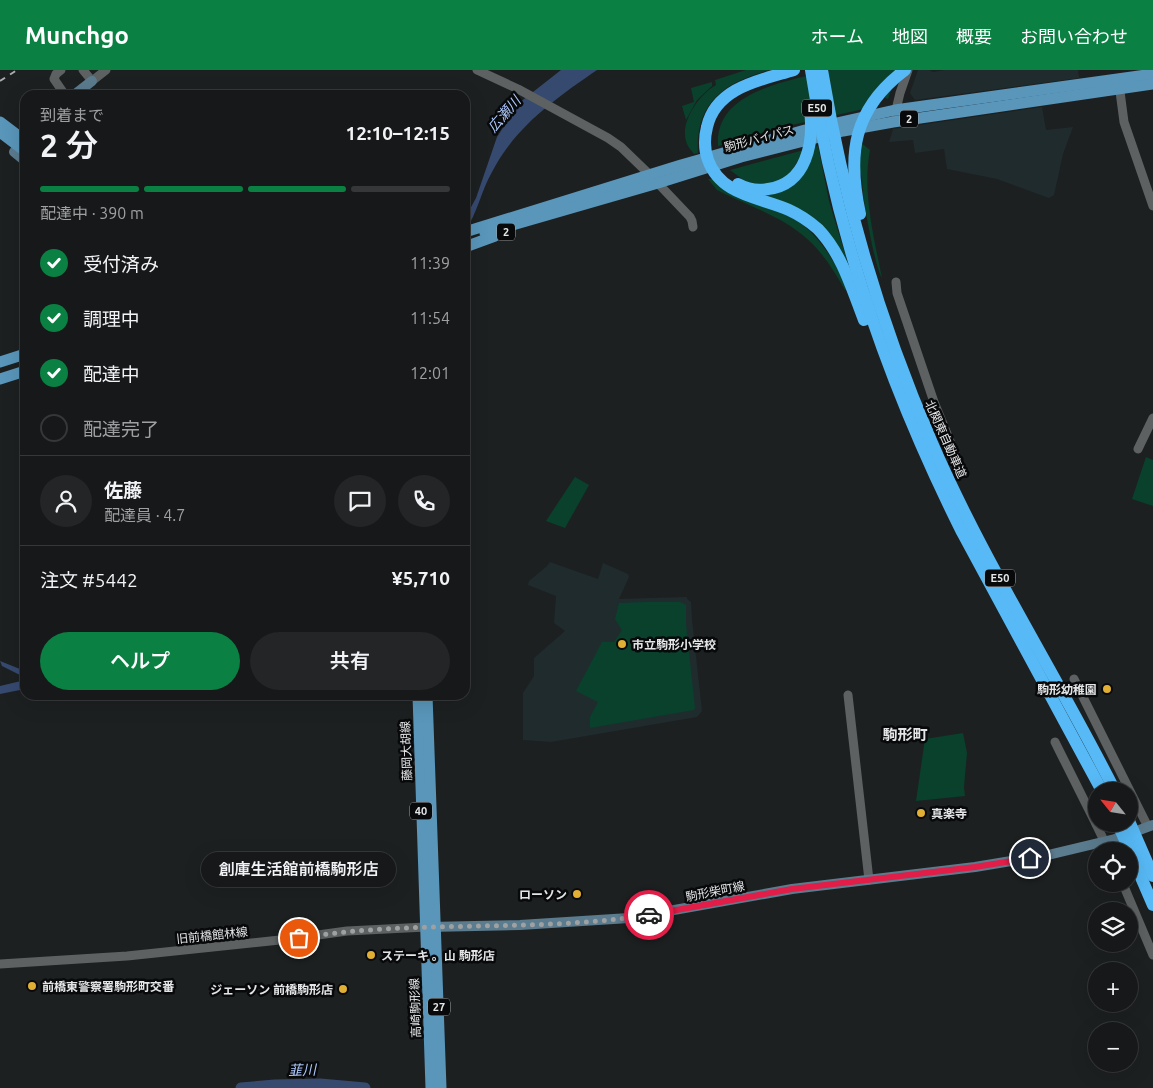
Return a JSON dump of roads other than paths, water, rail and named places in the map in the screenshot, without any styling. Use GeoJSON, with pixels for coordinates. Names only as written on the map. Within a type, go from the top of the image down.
{"type":"FeatureCollection","features":[{"type":"Feature","properties":{"kind":"highway"},"geometry":{"type":"LineString","coordinates":[[794,70],[749,84],[726,96],[710,116],[705,133],[708,142],[720,174],[733,189],[750,197],[789,210],[816,228],[831,245],[838,258],[867,287]]}},
{"type":"Feature","properties":{"kind":"highway"},"geometry":{"type":"LineString","coordinates":[[720,174],[733,182],[756,190],[772,188],[788,182],[804,164],[812,132],[804,70]]}},
{"type":"Feature","properties":{"kind":"highway","name":"E50"},"geometry":{"type":"LineString","coordinates":[[811,70],[830,144]]}},
{"type":"Feature","properties":{"kind":"highway"},"geometry":{"type":"LineString","coordinates":[[708,142],[717,118],[726,105],[734,99],[763,85],[815,70]]}},
{"type":"Feature","properties":{"kind":"highway","name":"E50"},"geometry":{"type":"LineString","coordinates":[[822,70],[832,182],[867,287]]}},
{"type":"Feature","properties":{"kind":"highway"},"geometry":{"type":"LineString","coordinates":[[867,287],[863,230],[854,177],[855,140],[870,105],[890,82],[906,70]]}},
{"type":"Feature","properties":{"kind":"highway","name":"北関東自動車道"},"geometry":{"type":"LineString","coordinates":[[867,287],[892,323],[899,359],[932,443],[972,526],[1109,782]]}},
{"type":"Feature","properties":{"kind":"highway","name":"北関東自動車道"},"geometry":{"type":"LineString","coordinates":[[867,287],[900,408],[918,438],[940,488],[966,539],[1097,782]]}},
{"type":"Feature","properties":{"kind":"highway"},"geometry":{"type":"LineString","coordinates":[[1121,832],[1153,905]]}},
{"type":"Feature","properties":{"kind":"highway"},"geometry":{"type":"LineString","coordinates":[[1134,832],[1153,876]]}},
{"type":"Feature","properties":{"kind":"main road","name":"駒形バイパス"},"geometry":{"type":"LineString","coordinates":[[1119,84],[1153,74]]}},
{"type":"Feature","properties":{"kind":"main road"},"geometry":{"type":"LineString","coordinates":[[80,90],[92,81]]}},
{"type":"Feature","properties":{"kind":"main road","name":"駒形バイパス"},"geometry":{"type":"LineString","coordinates":[[470,233],[546,216],[732,150],[805,130],[1119,84],[1153,84]]}},
{"type":"Feature","properties":{"kind":"main road"},"geometry":{"type":"LineString","coordinates":[[0,122],[20,137]]}},
{"type":"Feature","properties":{"kind":"main road"},"geometry":{"type":"LineString","coordinates":[[0,132],[20,152]]}},
{"type":"Feature","properties":{"kind":"main road","name":"駒形バイパス"},"geometry":{"type":"LineString","coordinates":[[470,233],[530,211],[654,179]]}},
{"type":"Feature","properties":{"kind":"main road"},"geometry":{"type":"LineString","coordinates":[[0,362],[20,356]]}},
{"type":"Feature","properties":{"kind":"main road"},"geometry":{"type":"LineString","coordinates":[[0,372],[20,366]]}},
{"type":"Feature","properties":{"kind":"main road"},"geometry":{"type":"LineString","coordinates":[[0,379],[20,373]]}},
{"type":"Feature","properties":{"kind":"main road"},"geometry":{"type":"LineString","coordinates":[[0,387],[20,381]]}},
{"type":"Feature","properties":{"kind":"main road","name":"藤岡大胡線"},"geometry":{"type":"LineString","coordinates":[[418,700],[431,927]]}},
{"type":"Feature","properties":{"kind":"main road","name":"藤岡大胡線"},"geometry":{"type":"LineString","coordinates":[[427,700],[432,862],[431,927]]}},
{"type":"Feature","properties":{"kind":"main road","name":"駒形柴町線"},"geometry":{"type":"LineString","coordinates":[[431,927],[520,925],[629,918],[792,889],[975,867],[1048,855],[1114,839],[1151,826]]}},
{"type":"Feature","properties":{"kind":"main road","name":"高崎駒形線"},"geometry":{"type":"LineString","coordinates":[[431,927],[431,1088]]}},
{"type":"Feature","properties":{"kind":"main road","name":"高崎駒形線"},"geometry":{"type":"LineString","coordinates":[[431,927],[441,1088]]}},
{"type":"Feature","properties":{"kind":"street"},"geometry":{"type":"LineString","coordinates":[[61,70],[54,79],[62,90]]}},
{"type":"Feature","properties":{"kind":"street"},"geometry":{"type":"LineString","coordinates":[[83,70],[92,81],[106,70]]}},
{"type":"Feature","properties":{"kind":"street"},"geometry":{"type":"LineString","coordinates":[[477,70],[490,73],[564,113],[621,147],[654,179],[692,221],[693,227]]}},
{"type":"Feature","properties":{"kind":"street"},"geometry":{"type":"LineString","coordinates":[[894,116],[906,70]]}},
{"type":"Feature","properties":{"kind":"street"},"geometry":{"type":"LineString","coordinates":[[1119,84],[1124,122],[1153,206]]}},
{"type":"Feature","properties":{"kind":"street"},"geometry":{"type":"LineString","coordinates":[[896,282],[897,294],[934,402],[956,456]]}},
{"type":"Feature","properties":{"kind":"street"},"geometry":{"type":"LineString","coordinates":[[1138,449],[1153,418]]}},
{"type":"Feature","properties":{"kind":"street"},"geometry":{"type":"LineString","coordinates":[[1074,679],[1151,826]]}},
{"type":"Feature","properties":{"kind":"street"},"geometry":{"type":"LineString","coordinates":[[848,695],[869,880]]}},
{"type":"Feature","properties":{"kind":"street"},"geometry":{"type":"LineString","coordinates":[[1055,742],[1088,808]]}},
{"type":"Feature","properties":{"kind":"street"},"geometry":{"type":"LineString","coordinates":[[1100,832],[1104,840]]}},
{"type":"Feature","properties":{"kind":"street"},"geometry":{"type":"LineString","coordinates":[[1126,892],[1153,955]]}},
{"type":"Feature","properties":{"kind":"street","name":"旧前橋館林線"},"geometry":{"type":"LineString","coordinates":[[0,964],[146,954],[289,939],[347,930],[431,927]]}},
{"type":"Feature","properties":{"kind":"water"},"geometry":{"type":"Polygon","coordinates":[[[561,70],[597,70],[552,103],[525,127],[513,141],[492,172],[470,222],[470,209],[476,198],[497,137],[519,103],[561,70]]]}},
{"type":"Feature","properties":{"kind":"water"},"geometry":{"type":"Polygon","coordinates":[[[0,661],[20,669],[20,675],[2,666],[0,661]]]}},
{"type":"Feature","properties":{"kind":"water"},"geometry":{"type":"Polygon","coordinates":[[[20,681],[20,690],[0,694],[0,686],[20,681]]]}},
{"type":"Feature","properties":{"kind":"waterway","name":"韮川"},"geometry":{"type":"LineString","coordinates":[[241,1088],[320,1084],[365,1088]]}},
{"type":"Feature","properties":{"kind":"railway"},"geometry":{"type":"LineString","coordinates":[[0,81],[17,70]]}},
{"type":"Feature","properties":{"kind":"place","name":"市立駒形小学校"},"geometry":{"type":"Point","coordinates":[622,644]}},
{"type":"Feature","properties":{"kind":"place","name":"駒形幼稚園"},"geometry":{"type":"Point","coordinates":[1107,689]}},
{"type":"Feature","properties":{"kind":"place","name":"真楽寺"},"geometry":{"type":"Point","coordinates":[921,813]}},
{"type":"Feature","properties":{"kind":"place","name":"ローソン"},"geometry":{"type":"Point","coordinates":[577,894]}},
{"type":"Feature","properties":{"kind":"place","name":"創庫生活館前橋駒形店"},"geometry":{"type":"Point","coordinates":[299,938]}},
{"type":"Feature","properties":{"kind":"place","name":"ステーキ 。山 駒形店"},"geometry":{"type":"Point","coordinates":[371,955]}},
{"type":"Feature","properties":{"kind":"place","name":"前橋東警察署駒形町交番"},"geometry":{"type":"Point","coordinates":[32,986]}},
{"type":"Feature","properties":{"kind":"place","name":"ジェーソン 前橋駒形店"},"geometry":{"type":"Point","coordinates":[343,989]}},
{"type":"Feature","properties":{"kind":"district","name":"駒形町"},"geometry":{"type":"Point","coordinates":[905,734]}},
{"type":"Feature","properties":{"kind":"water label","name":"広瀬川"},"geometry":{"type":"Point","coordinates":[504,114]}}]}
